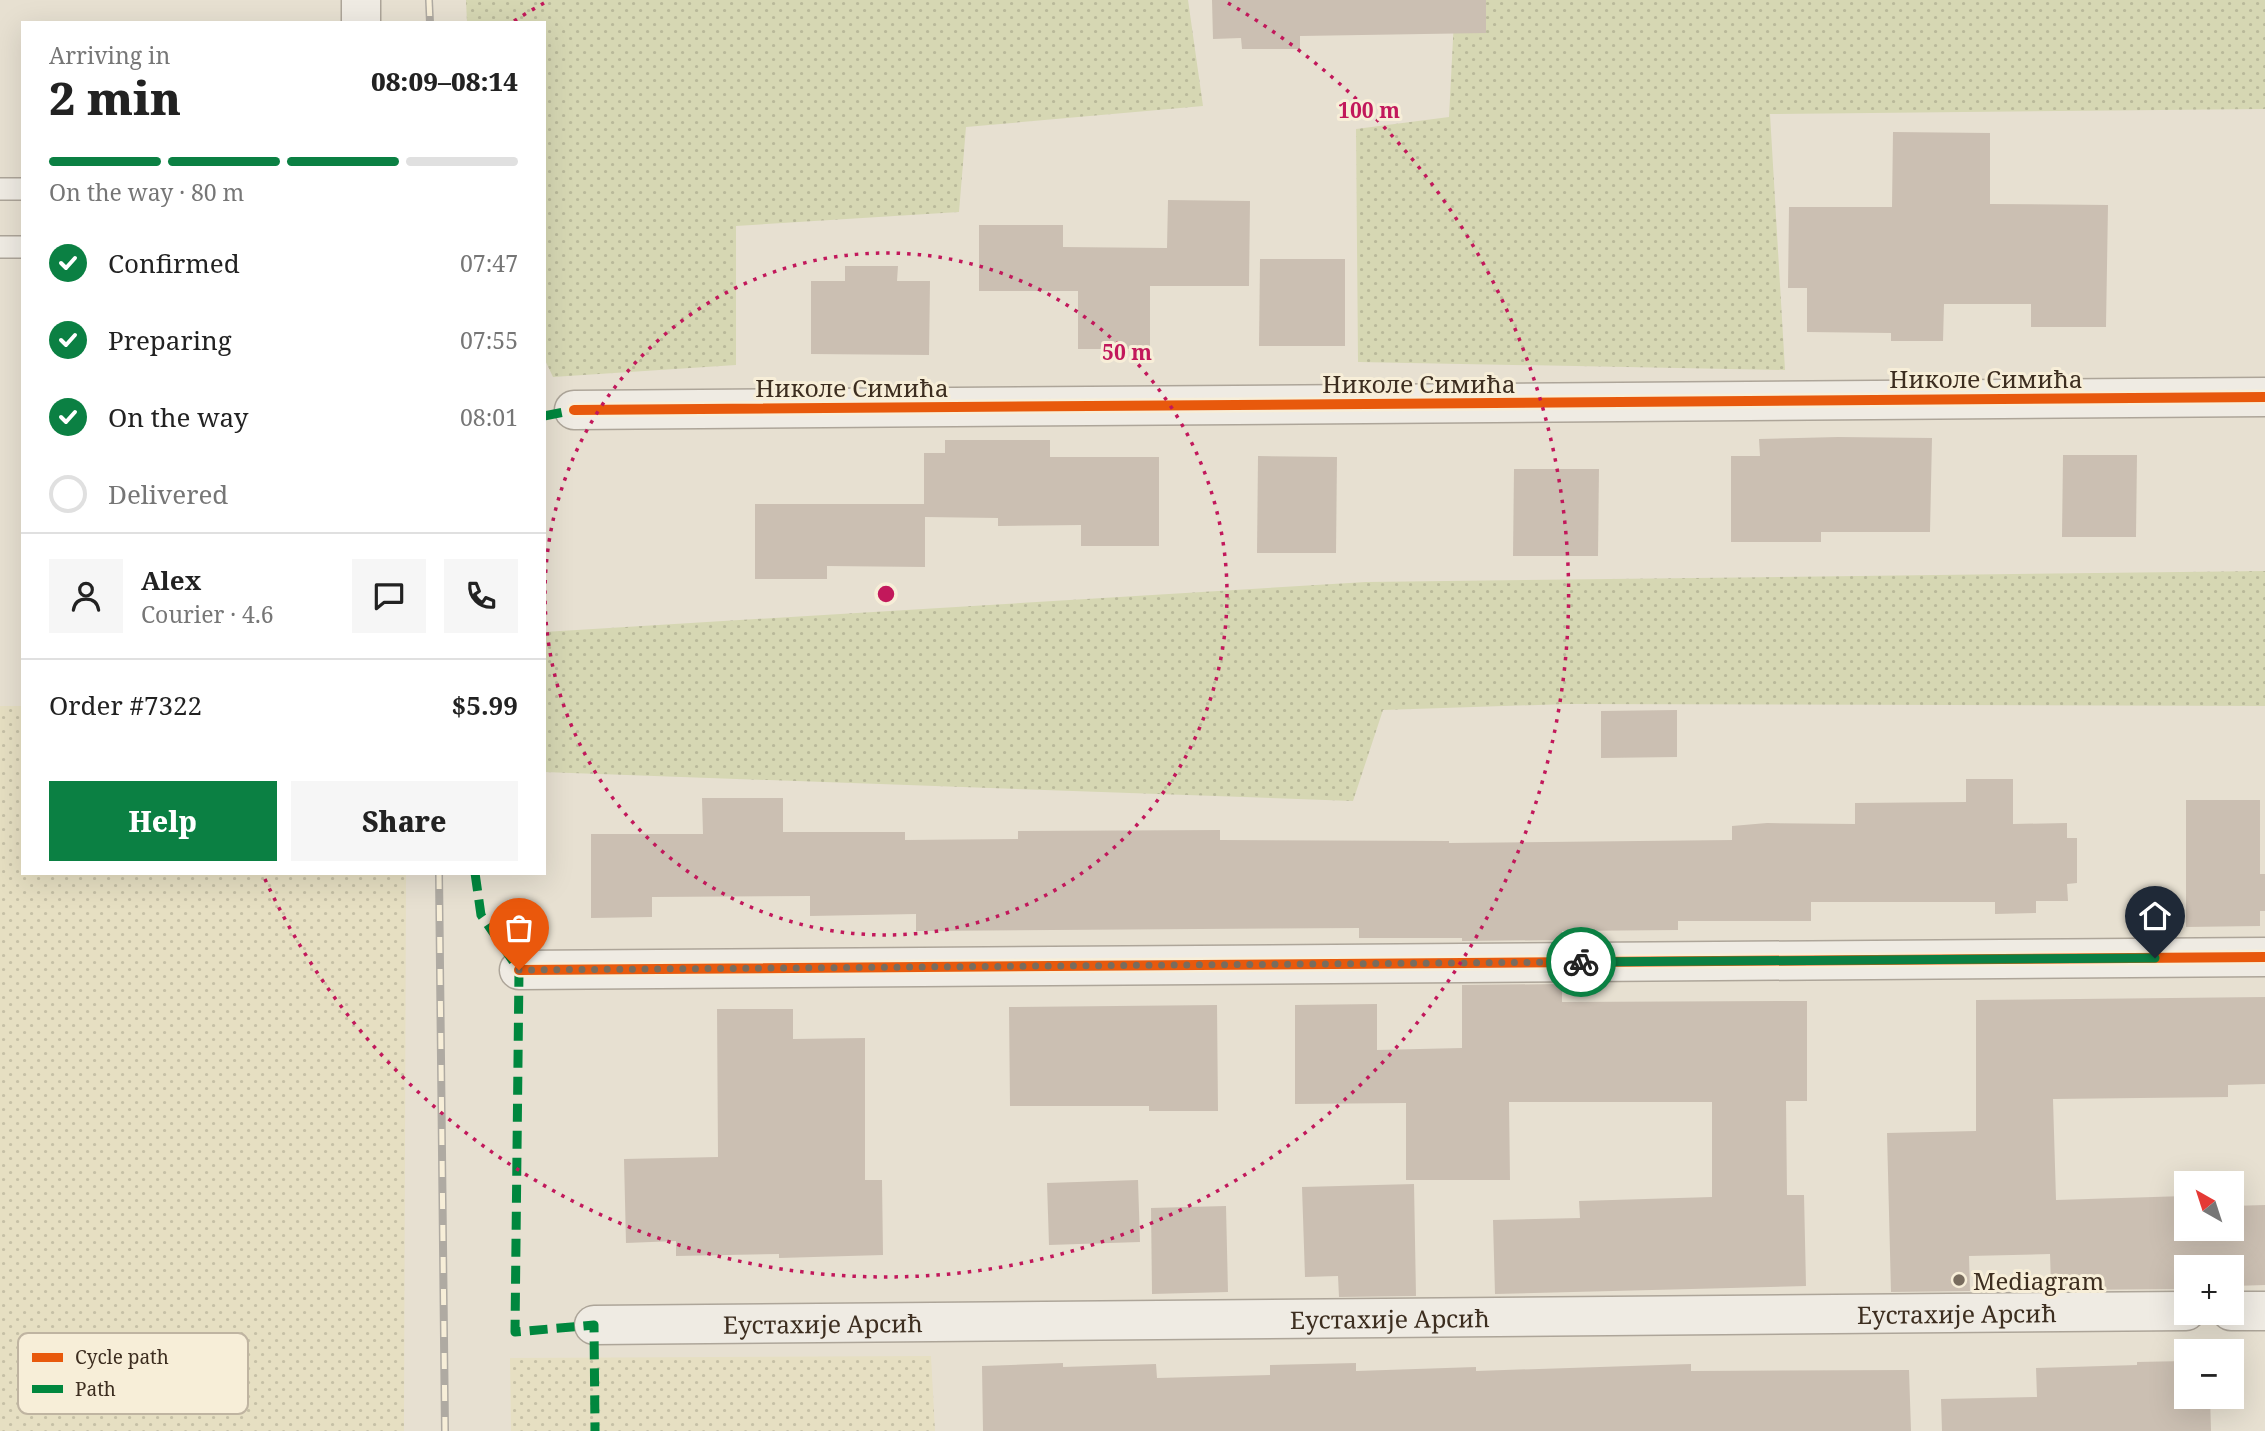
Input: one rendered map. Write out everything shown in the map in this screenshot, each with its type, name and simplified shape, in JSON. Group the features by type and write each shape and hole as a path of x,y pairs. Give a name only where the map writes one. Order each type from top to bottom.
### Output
{"street":[{"path":"361,0 361,21"},
{"name":"Николе Симића","path":"574,410 2265,397"},
{"path":"519,970 2265,957"},
{"name":"Еустахије Арсић","path":"594,1325 2174,1311"},
{"path":"2244,1311 2265,1311"}],"lane":[{"path":"0,189 21,189"},
{"path":"0,247 21,247"}],"shaded area":[{"path":"0,706 21,706 21,875 406,875 404,1431 0,1431"},
{"path":"931,1356 935,1431 511,1431 510,1358"}],"green space":[{"path":"466,0 1188,0 1203,106 966,127 959,212 736,226 736,365 553,377 546,362 546,21 467,21"},
{"path":"1455,0 2265,0 2265,109 1770,114 1785,370 1358,362 1356,129 1449,117"},
{"path":"2265,571 2265,706 1567,704 1383,710 1353,801 546,772 546,632 1366,582"}],"building":[{"path":"1212,0 1486,0 1486,33 1300,36 1300,49 1242,49 1241,38 1213,39"},
{"path":"1893,132 1990,133 1990,204 2108,205 2106,327 2031,327 2031,304 1944,304 1943,341 1891,341 1891,333 1807,332 1807,288 1788,288 1789,207 1892,207"},
{"path":"1168,200 1250,201 1249,286 1150,286 1150,349 1078,349 1078,291 979,291 979,225 1063,225 1063,247 1167,248"},
{"path":"1260,259 1345,259 1345,346 1259,346"},
{"path":"845,266 898,266 897,281 930,281 929,355 811,354 811,281 845,281"},
{"path":"1932,438 1930,532 1821,532 1821,542 1731,542 1731,456 1760,456 1759,439"},
{"path":"945,440 1050,440 1050,457 1159,457 1159,546 1081,546 1081,525 998,526 998,518 925,517 925,567 827,566 827,579 755,579 755,504 924,504 924,453 945,453"},
{"path":"2063,455 2137,455 2136,537 2062,537"},
{"path":"1258,456 1337,457 1336,553 1257,553"},
{"path":"1514,469 1599,469 1598,556 1513,556"},
{"path":"1677,710 1677,757 1601,758 1601,711"},
{"path":"1966,779 2013,779 2013,824 2067,823 2067,838 2077,838 2077,883 2067,884 2068,901 2036,901 2036,913 1995,914 1995,902 1811,902 1811,921 1678,921 1678,930 1562,931 1562,940 1359,938 1359,928 916,931 916,914 810,916 810,896 652,897 652,917 591,918 591,834 703,834 702,798 783,798 783,832 905,832 905,840 1018,839 1018,831 1220,830 1220,840 1449,843 1732,840 1732,826 1767,823 1855,824 1855,803 1966,802"},
{"path":"2186,800 2260,800 2260,874 2265,874 2265,911 2260,911 2260,926 2186,927"},
{"path":"1562,984 1562,1002 1807,1001 1807,1101 1786,1101 1787,1195 1804,1195 1806,1286 1495,1294 1493,1220 1580,1218 1579,1201 1712,1197 1712,1102 1509,1102 1510,1180 1406,1180 1406,1103 1295,1104 1295,1005 1377,1004 1377,1050 1462,1048 1462,985"},
{"path":"2265,997 2265,1084 2228,1085 2228,1097 2053,1099 2056,1200 2174,1196 2174,1241 2244,1241 2244,1206 2265,1205 2265,1285 2244,1286 2244,1255 2174,1255 2174,1289 2064,1290 2065,1284 2051,1284 2050,1254 1969,1256 1970,1291 1891,1292 1887,1133 1976,1131 1976,1000"},
{"path":"1217,1005 1218,1111 1149,1111 1149,1106 1010,1106 1009,1007"},
{"path":"717,1009 793,1009 793,1039 865,1038 865,1180 882,1180 883,1255 779,1258 779,1254 676,1256 676,1241 626,1243 624,1159 718,1157"},
{"path":"1138,1180 1140,1242 1049,1245 1047,1183"},
{"path":"1414,1184 1416,1296 1339,1297 1338,1276 1305,1277 1302,1187"},
{"path":"1226,1206 1228,1292 1152,1294 1151,1208"},
{"path":"2174,1361 2174,1409 2210,1409 2211,1431 1942,1431 1941,1399 2037,1397 2036,1368 2137,1365 2137,1362"},
{"path":"1063,1363 1063,1367 1156,1364 1157,1378 1270,1375 1270,1365 1356,1363 1356,1371 1476,1367 1476,1371 1691,1364 1691,1371 1909,1370 1911,1431 983,1431 982,1366"}],"railway":[{"path":"429,0 430,21"},
{"path":"439,875 445,1431"}],"marked path":[{"path":"546,416 574,410"},
{"path":"475,875 481,915 519,970 515,1332 594,1325 595,1431"}],"cycle path":[{"path":"574,410 2265,397"},
{"path":"519,970 2265,957"}],"way so far":[{"path":"519,970 1581,962"}],"place":[{"name":"Mediagram","path":"1959,1280"}],"route":[{"path":"1581,962 2155,958"}]}
